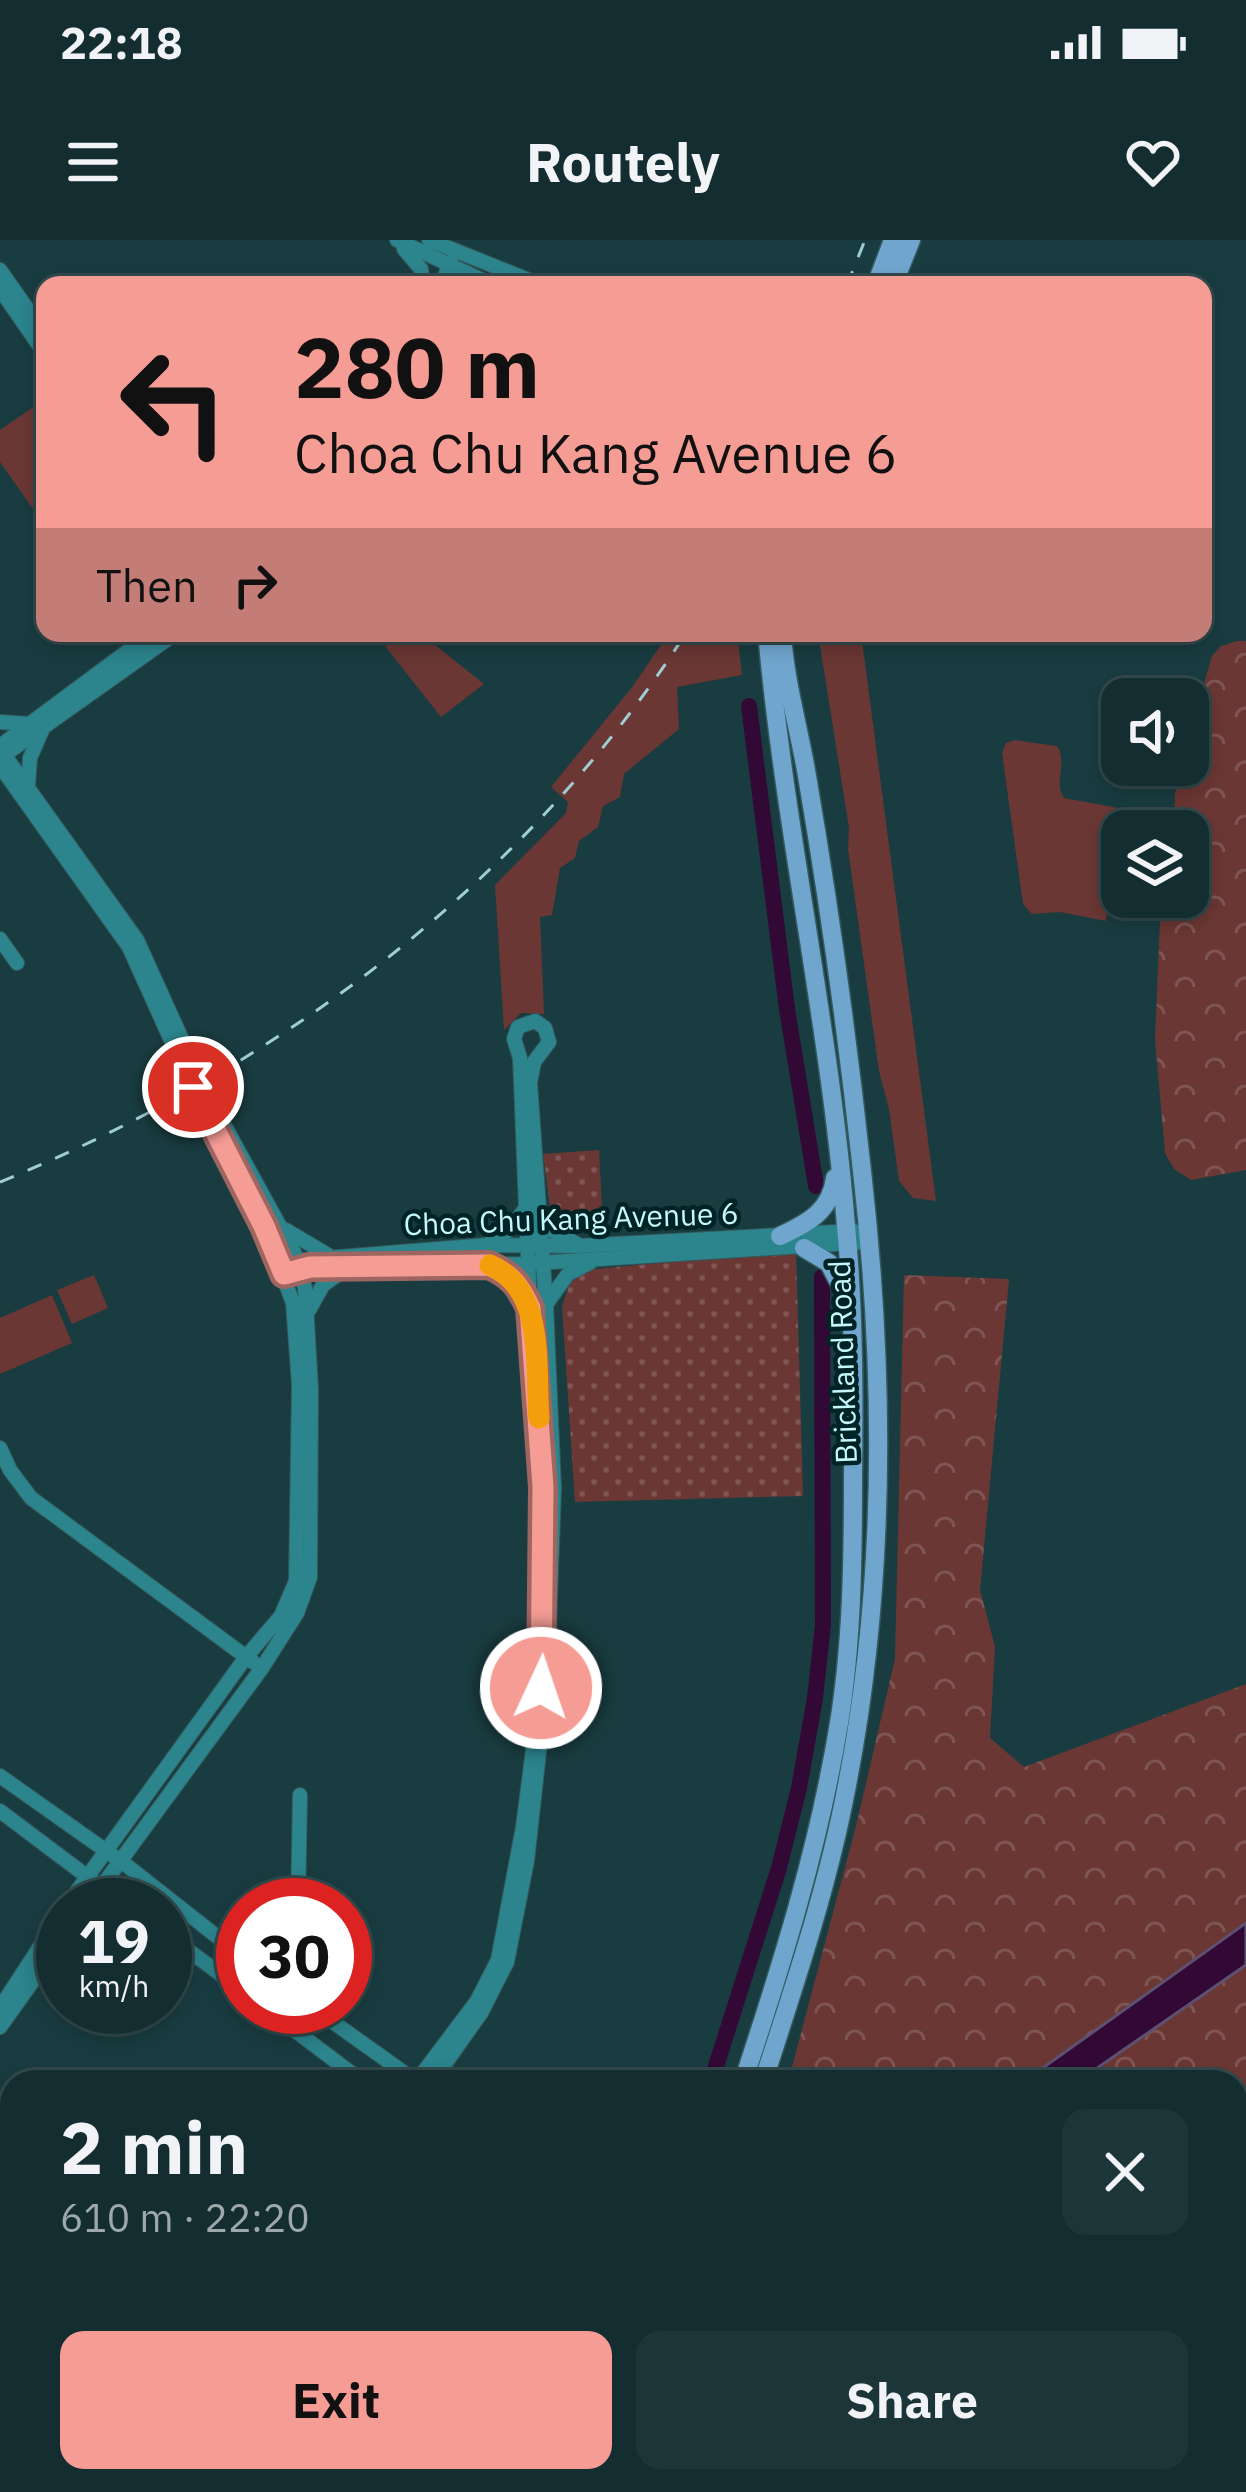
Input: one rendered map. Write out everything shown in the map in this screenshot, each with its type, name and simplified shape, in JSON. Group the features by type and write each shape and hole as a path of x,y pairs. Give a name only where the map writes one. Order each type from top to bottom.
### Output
{"main road":[{"path":"879,276 893,240"},
{"path":"897,276 911,240"},
{"name":"Brickland Road","path":"767,2070 809,1940 847,1786 866,1658 877,1474 857,1237 838,1144 768,642"},
{"name":"Brickland Road","path":"747,2070 793,1930 839,1721 853,1594 850,1307 862,1173 814,820 784,642"},
{"path":"781,1236 806,1224 828,1204 834,1191 838,1144"},
{"path":"804,1248 836,1272 850,1307"}],"street":[{"path":"395,240 513,276"},
{"path":"395,240 415,257 422,276"},
{"path":"443,253 477,276"},
{"path":"0,270 36,321"},
{"path":"0,290 36,341"},
{"path":"1,755 141,642"},
{"path":"0,722 36,726 162,642"},
{"path":"28,787 36,726"},
{"path":"1,755 137,940 185,1058"},
{"path":"1,755 129,947 258,1202 296,1322 296,1581 281,1616 85,1878"},
{"path":"0,939 17,962"},
{"path":"441,2070 498,1960 518,1860 541,1688 554,1489 546,1305 533,1244 533,1207 530,1082 531,1070 549,1036 540,1023 529,1021 518,1027 514,1039 520,1058 533,1207 546,1225 579,1246"},
{"path":"258,1202 305,1244 333,1257"},
{"path":"487,1245 533,1207"},
{"path":"107,1878 262,1668 297,1612 310,1576 308,1310 298,1263 277,1223"},
{"name":"Choa Chu Kang Avenue 6","path":"282,1270 333,1257 487,1245 857,1237"},
{"name":"Choa Chu Kang Avenue 6","path":"298,1263 348,1267 535,1263 804,1248 857,1237"},
{"path":"546,1305 568,1274 596,1260"},
{"path":"535,1263 530,1308 548,1594"},
{"path":"489,1265 515,1280 530,1308"},
{"path":"308,1310 321,1286 348,1267"},
{"path":"0,1448 31,1498 262,1668"},
{"path":"0,1776 216,1936"},
{"path":"298,1878 300,1795"},
{"path":"0,1811 91,1878"},
{"path":"0,2008 36,1953"},
{"path":"0,2027 36,1977"},
{"path":"426,2070 470,2021"},
{"path":"300,2034 347,2070"},
{"path":"351,2034 401,2070"},
{"path":"382,2056 400,2065 434,2060"},
{"path":"450,2070 451,2057"}],"green space":[{"path":"36,405 36,513 0,462 0,430"},
{"path":"1246,641 1246,1170 1191,1180 1174,1169 1165,1153 1155,1039 1160,918 1209,918 1209,810 1175,810 1175,794 1177,786 1209,786 1206,678 1212,656 1221,646"},
{"path":"431,642 484,684 441,717 385,646"},
{"path":"663,642 738,642 742,675 677,687 679,729 624,774 620,797 603,806 598,827 579,841 575,858 560,868 552,915 540,917 544,1014 521,1013 504,1030 495,885 566,813 568,802 551,787"},
{"path":"819,642 862,642 936,1201 913,1198 899,1181 879,1071 849,828"},
{"path":"1006,743 1057,746 1064,798 1118,808 1101,810 1101,918 1106,921 1060,912 1032,914 1023,904 1002,753"},
{"path":"599,1150 603,1230 563,1229 551,1214 543,1154"},
{"path":"796,1250 803,1496 575,1502 562,1307 569,1285 585,1270"},
{"path":"94,1275 108,1308 72,1324 57,1290"},
{"path":"904,1275 1009,1279 980,1590 995,1647 990,1738 1024,1767 1246,1684 1246,1923 1040,2070 791,2070 895,1659"},
{"path":"52,1295 72,1343 0,1374 0,1318"},
{"path":"1246,1965 1246,2070 1094,2070"}],"shaded area":[{"path":"1246,1923 1246,1965 1094,2070 1040,2070"}],"waterway":[{"path":"749,706 787,1009 816,1186"},
{"path":"715,2070 779,1868 815,1698 823,1625 822,1277"}],"railway":[{"path":"851,276 865,240"},
{"path":"0,1182 102,1137 200,1084 295,1025 385,960 470,887 549,809 622,724 680,642"}],"slow traffic":[{"path":"490,1265 515,1280 530,1308 539,1418"}],"route":[{"path":"193,1087 284,1274 310,1267 489,1265 509,1275 522,1291 530,1308 543,1487 541,1688"}]}
